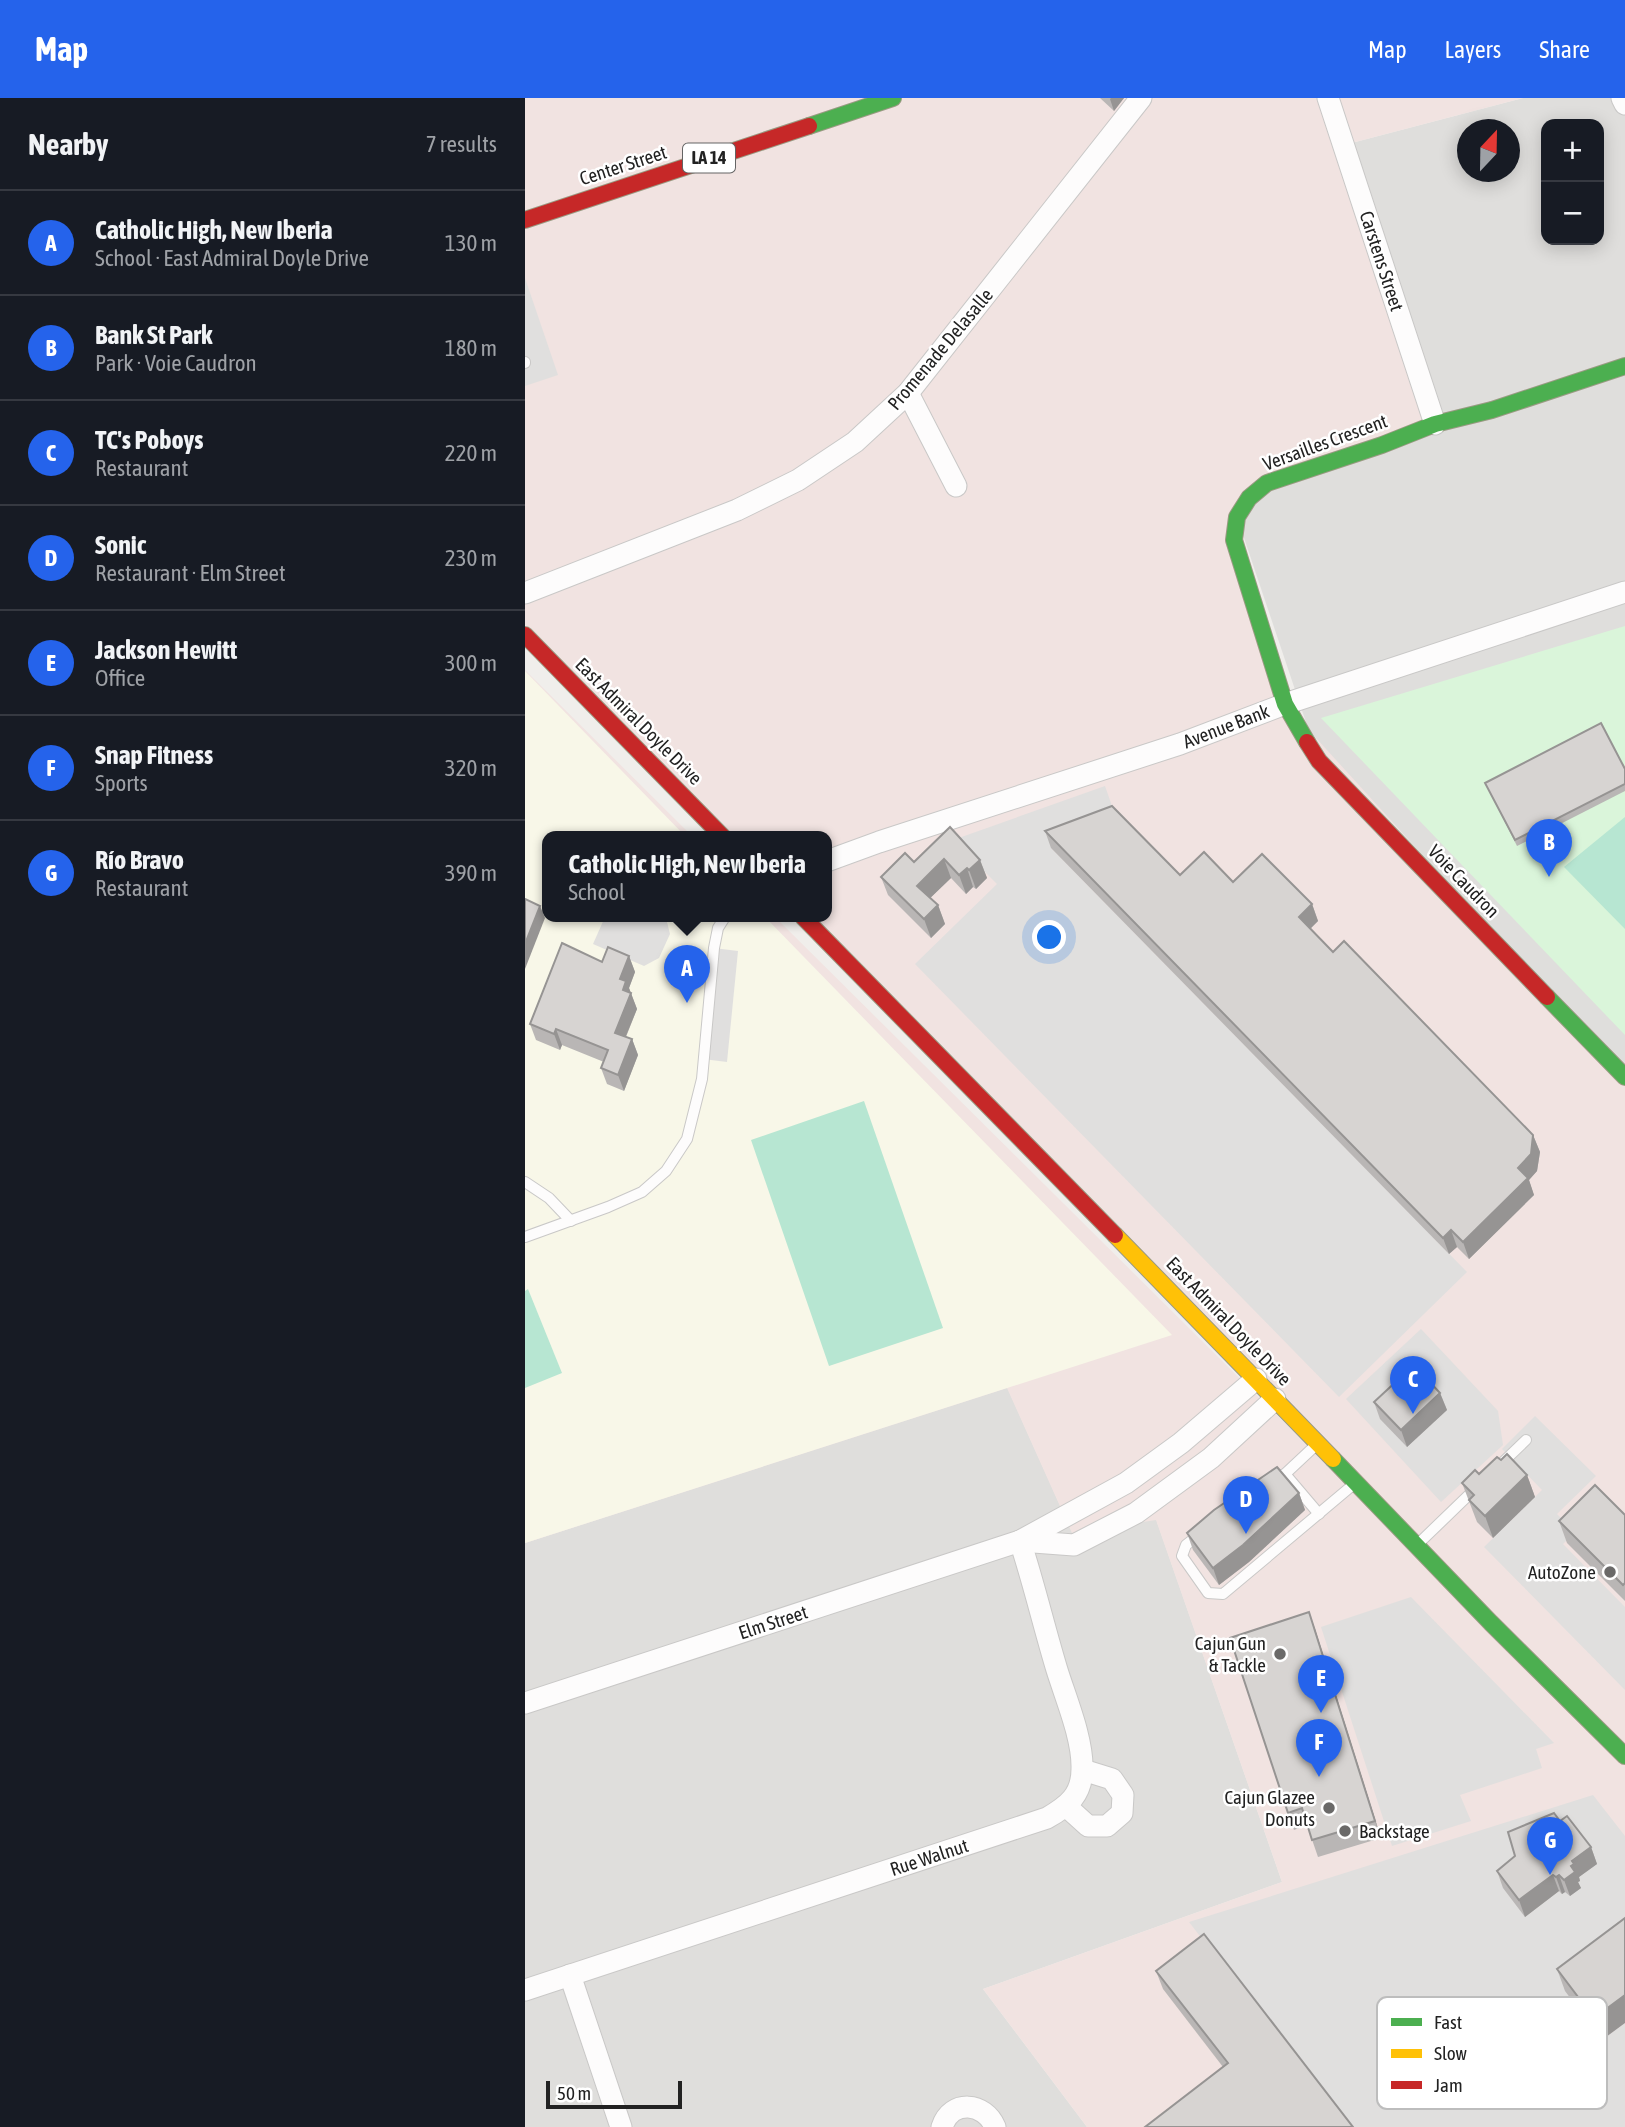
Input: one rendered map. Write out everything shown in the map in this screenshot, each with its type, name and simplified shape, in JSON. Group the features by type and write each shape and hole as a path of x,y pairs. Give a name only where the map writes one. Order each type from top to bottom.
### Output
{"main road":[{"name":"Center Street","path":"525,219 893,98"},
{"name":"Versailles Crescent","path":"1285,704 1234,540 1237,517 1249,498 1266,483 1382,445 1435,424 1492,410 1625,366"},
{"name":"East Admiral Doyle Drive","path":"525,635 717,831"},
{"name":"Voie Caudron","path":"1285,704 1319,761 1625,1077"},
{"name":"East Admiral Doyle Drive","path":"808,922 1625,1756"}],"street":[{"name":"Promenade Delasalle","path":"525,593 737,510 798,480 855,442 908,393 1141,98"},
{"name":"Carstens Street","path":"1328,98 1435,424"},
{"path":"1622,98 1625,104"},
{"path":"908,393 956,486"},
{"name":"Avenue Bank","path":"832,859 1167,748 1285,704 1625,592"},
{"name":"Elm Street","path":"525,1703 1020,1541 1126,1483 1181,1443 1256,1379"},
{"name":"Elm Street","path":"1020,1541 1075,1545 1136,1513 1211,1458 1275,1399"},
{"path":"1020,1541 1079,1743 1083,1770 1077,1793 1067,1807 1088,1826 1107,1826 1122,1814 1123,1795 1112,1779 1083,1770"},
{"name":"Rue Walnut","path":"525,1990 1047,1818 1067,1807"},
{"path":"570,1975 621,2127"},
{"path":"942,2127 948,2115 955,2109 970,2106 979,2108 990,2116 995,2127"}],"lane":[{"path":"525,1237 642,1192 666,1171 687,1139 702,1079 714,948 722,922"},
{"path":"525,1182 549,1198 571,1221"},
{"path":"1496,1469 1526,1440"},
{"path":"1259,1484 1285,1474 1318,1443"},
{"path":"1285,1474 1319,1514"},
{"path":"1417,1545 1486,1478"},
{"path":"1207,1528 1186,1545 1182,1556 1208,1593 1223,1594 1356,1482"}],"shaded area":[{"path":"525,98 883,98 525,212"},
{"path":"892,98 1523,98 1344,145 1435,424 1267,483 1234,540 1285,704 1625,1077 1625,2127 1087,2127 983,1989 1282,1882 1156,1520 1072,1533 1007,1388 525,1543 525,670 687,831 542,831 542,922 780,922 1623,1759 813,922 832,922 832,831 724,831 525,625 525,218"},
{"path":"1523,98 1625,98 1625,1076 1319,761 1237,517 1344,145"},
{"path":"525,278 558,375 525,386"},
{"path":"525,671 680,831 542,831 542,922 770,922 1172,1335 525,1543"},
{"path":"1105,786 1118,823 1051,848 1467,1272 1339,1397 915,964 997,884 953,840"},
{"path":"603,922 667,922 670,934 659,958 644,966 593,944"},
{"path":"714,948 738,951 727,1062 703,1059"},
{"path":"1421,1329 1498,1411 1503,1445 1441,1502 1346,1399"},
{"path":"1007,1387 1072,1532 1156,1519 1282,1882 983,1989 1087,2127 525,2127 525,1543"},
{"path":"1535,1416 1596,1476 1557,1514 1575,1532 1563,1544 1625,1607 1625,1690 1484,1547 1542,1490 1502,1449"},
{"path":"1411,1597 1554,1743 1536,1749 1542,1768 1460,1795 1471,1821 1392,1846 1321,1627"},
{"path":"1593,1795 1625,1836 1625,1946 1607,2020 1607,1997 1377,1997 1377,2109 1607,2109 1607,2036 1625,2023 1625,2127 1348,2127 1189,1922"}],"green space":[{"path":"1625,626 1625,1035 1321,718"},
{"path":"1625,817 1625,929 1564,867"},
{"path":"864,1101 943,1328 829,1366 751,1140"},
{"path":"528,1289 562,1373 525,1388 525,1291"}],"building":[{"path":"1601,723 1625,769 1625,784 1515,840 1485,783"},
{"path":"1112,806 1180,875 1204,852 1233,882 1262,854 1312,904 1299,917 1333,952 1344,941 1533,1135 1531,1154 1518,1168 1528,1178 1463,1242 1451,1230 1443,1238 1045,831"},
{"path":"950,827 980,860 959,875 944,859 917,886 938,905 924,919 881,877 905,853 914,862"},
{"path":"525,899 540,906 525,944"},
{"path":"562,943 602,962 608,947 629,956 620,979 626,981 623,990 631,993 615,1033 632,1039 618,1075 601,1068 608,1050 556,1029 554,1034 530,1024"},
{"path":"1414,1365 1440,1393 1401,1430 1374,1402"},
{"path":"1507,1454 1527,1475 1485,1516 1469,1500 1474,1495 1462,1483 1475,1470 1479,1474 1497,1457 1501,1460"},
{"path":"1277,1467 1299,1493 1243,1545 1213,1568 1187,1533 1214,1510"},
{"name":"AutoZone","path":"1595,1485 1625,1515 1623,1585 1559,1521"},
{"path":"1309,1612 1375,1821 1312,1840 1302,1808 1288,1813 1230,1638"},
{"path":"1554,1813 1560,1821 1567,1816 1591,1847 1572,1861 1574,1864 1571,1866 1575,1872 1564,1880 1559,1875 1553,1875 1519,1900 1497,1871 1515,1856 1508,1832"},
{"path":"1625,1918 1625,1995 1607,2008 1607,1997 1578,1997 1557,1969"},
{"path":"1204,1934 1353,2127 1145,2127 1228,2063 1156,1971"}],"traffic: fast":[{"path":"809,126 893,98"},
{"path":"1307,742 1285,704 1234,540 1237,517 1249,498 1267,483 1382,445 1435,424 1492,410 1625,366"},
{"path":"1547,997 1625,1077"},
{"path":"1333,1459 1491,1623 1625,1756"}],"traffic: slow":[{"path":"1115,1235 1333,1459"}],"traffic: jam":[{"path":"525,220 809,126"},
{"path":"525,635 717,831"},
{"path":"1307,742 1319,761 1547,997"},
{"path":"808,922 1115,1235"}],"place":[{"name":"Bank St Park","path":"1549,877"},
{"name":"Catholic High, New Iberia","path":"687,1003"},
{"name":"TC's Poboys","path":"1413,1414"},
{"name":"Sonic","path":"1246,1534"},
{"name":"AutoZone","path":"1610,1572"},
{"name":"Cajun Gun & Tackle","path":"1280,1654"},
{"name":"Jackson Hewitt","path":"1321,1713"},
{"name":"Snap Fitness","path":"1319,1777"},
{"name":"Cajun Glazee Donuts","path":"1329,1808"},
{"name":"Backstage","path":"1345,1831"},
{"name":"Río Bravo","path":"1550,1875"}]}
